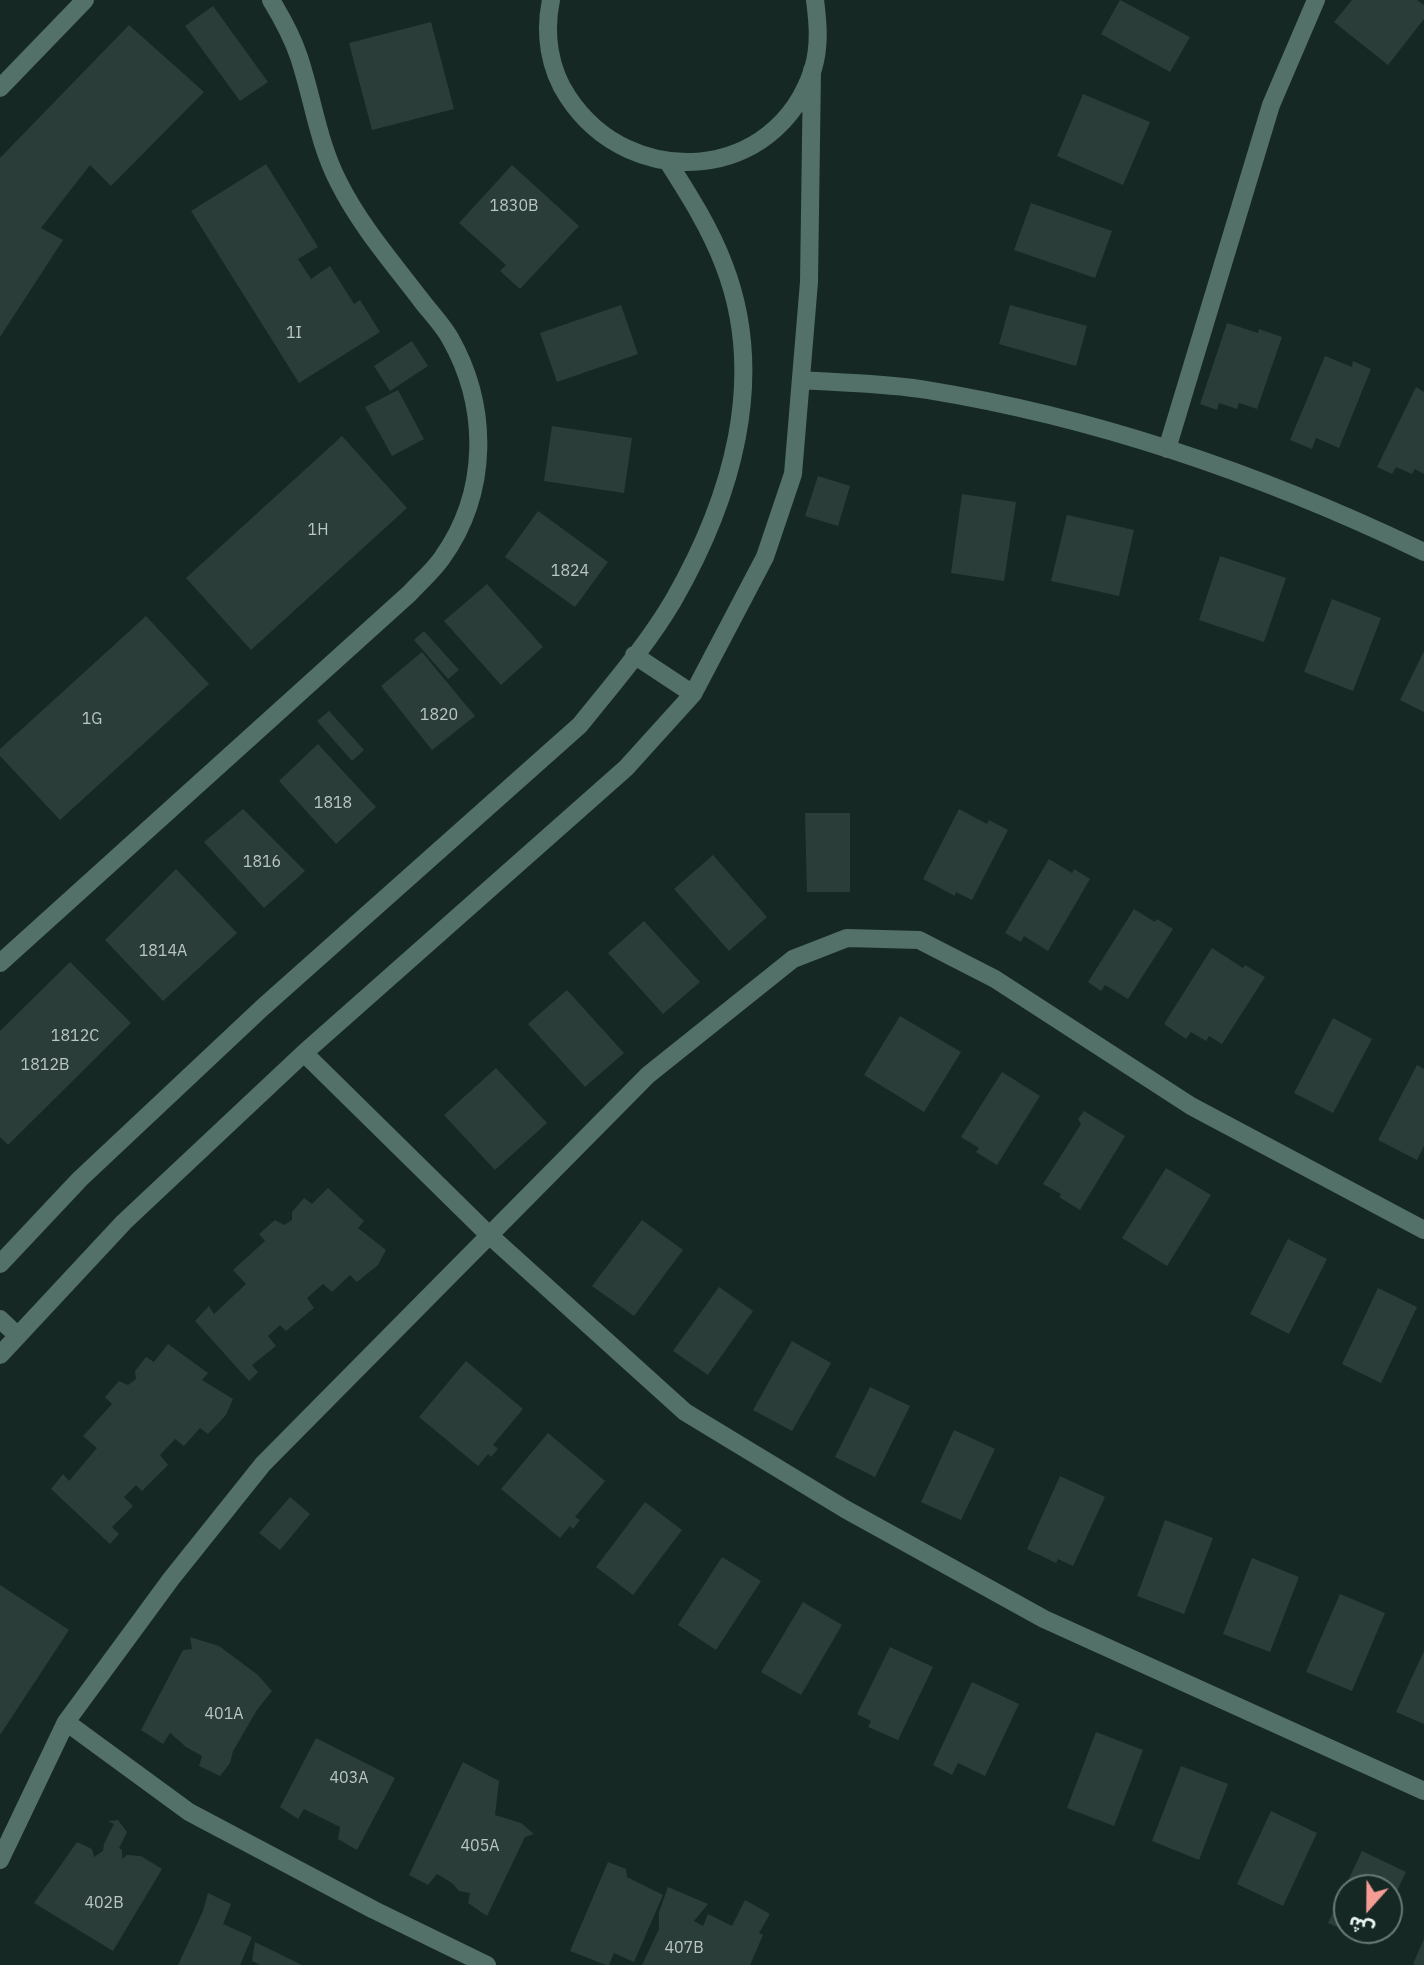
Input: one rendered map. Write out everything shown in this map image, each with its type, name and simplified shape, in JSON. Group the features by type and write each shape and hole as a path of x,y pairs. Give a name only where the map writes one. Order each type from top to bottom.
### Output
{"street":[{"path":"0,88 85,0"},
{"path":"0,963 410,593 442,559 465,517 478,472 479,425 469,379 449,336 374,239 338,182 314,119 299,55 271,0"},
{"path":"551,0 548,39 553,65 563,89 577,111 595,131 617,146 668,162 707,160 745,148 767,134 787,116 802,94 812,69 817,47 815,0"},
{"path":"818,24 831,0"},
{"path":"1167,449 1271,106 1316,0"},
{"path":"0,1355 124,1222 304,1053 626,768 692,694 769,545 793,474 809,282 812,69"},
{"path":"0,1264 80,1179 262,1008 580,725 672,603 708,533 733,459 745,382 740,323 725,266 700,212 668,162"},
{"path":"801,380 926,389 1047,415 1167,449 1344,514 1424,552"},
{"path":"634,655 692,694"},
{"path":"0,1860 66,1722 171,1579 263,1464 648,1075 793,958 847,938 919,940 995,979 1191,1106 1424,1230"},
{"path":"304,1053 488,1234 685,1412 845,1509 1044,1619 1424,1791"},
{"path":"0,1319 18,1336"},
{"path":"66,1722 189,1812 486,1965"}],"building":[{"path":"1120,0 1190,37 1170,72 1101,34"},
{"path":"1352,0 1417,0 1424,5 1424,19 1388,65 1334,22"},
{"path":"213,6 268,82 240,101 185,26"},
{"path":"431,22 454,109 372,130 349,43"},
{"path":"129,25 204,92 111,186 90,165 41,228 63,240 0,337 0,158"},
{"path":"1083,94 1150,122 1123,185 1057,156"},
{"path":"266,164 318,247 298,259 311,279 330,266 354,304 360,300 380,332 299,383 191,211"},
{"path":"512,165 579,226 520,289 500,271 506,265 459,223"},
{"path":"1031,203 1112,231 1095,278 1014,250"},
{"path":"621,305 638,354 557,382 540,333"},
{"path":"1010,305 1087,326 1076,366 999,344"},
{"path":"1227,323 1282,337 1257,409 1239,403 1237,409 1219,403 1217,410 1200,404"},
{"path":"412,341 428,366 390,391 374,366"},
{"path":"1325,356 1352,367 1353,361 1371,369 1339,448 1316,438 1312,449 1290,440"},
{"path":"1416,387 1424,392 1424,474 1415,469 1412,474 1396,467 1392,474 1377,467"},
{"path":"398,390 424,439 392,456 365,407"},
{"path":"552,426 632,438 624,493 544,481"},
{"path":"342,436 407,508 251,650 186,578"},
{"path":"818,476 850,486 838,526 805,516"},
{"path":"962,494 1016,502 1004,581 951,573"},
{"path":"538,511 608,562 575,607 505,557"},
{"path":"1067,515 1134,530 1119,596 1051,581"},
{"path":"1220,556 1286,578 1264,642 1199,620"},
{"path":"487,584 543,647 501,685 444,621"},
{"path":"1332,599 1381,618 1353,691 1304,672"},
{"path":"146,616 209,684 60,820 0,756 0,749"},
{"path":"424,631 459,670 448,679 414,640"},
{"path":"1424,651 1424,712 1400,700"},
{"path":"422,652 475,716 432,750 381,686"},
{"path":"329,711 364,750 352,761 317,721"},
{"path":"318,744 376,807 336,844 279,781"},
{"path":"243,809 305,871 264,908 204,842"},
{"path":"959,809 987,824 989,820 1008,830 972,900 956,892 955,896 923,879"},
{"path":"805,813 850,813 850,892 807,892"},
{"path":"713,855 767,917 729,951 674,889"},
{"path":"1049,859 1072,873 1074,869 1090,879 1048,951 1024,936 1021,942 1005,933"},
{"path":"176,869 237,933 163,1001 105,940"},
{"path":"1134,909 1173,929 1128,999 1105,985 1101,991 1088,982"},
{"path":"644,921 700,982 663,1014 608,953"},
{"path":"1212,948 1243,968 1245,965 1265,977 1222,1044 1209,1036 1206,1041 1191,1032 1186,1039 1164,1024"},
{"path":"70,962 131,1023 8,1145 0,1137 0,1031"},
{"path":"567,990 624,1053 585,1087 528,1024"},
{"path":"900,1016 961,1052 924,1112 864,1075"},
{"path":"1333,1018 1372,1039 1333,1113 1294,1093"},
{"path":"1417,1065 1424,1069 1424,1146 1417,1160 1378,1140"},
{"path":"496,1068 547,1123 495,1170 444,1115"},
{"path":"1002,1072 1040,1096 997,1165 976,1152 979,1148 961,1137"},
{"path":"1084,1111 1125,1136 1080,1210 1059,1197 1061,1194 1043,1184 1081,1124 1078,1119"},
{"path":"1166,1168 1211,1195 1167,1266 1122,1238"},
{"path":"328,1188 364,1221 358,1228 386,1250 378,1265 357,1282 350,1275 332,1292 323,1284 307,1298 314,1308 286,1331 280,1325 268,1336 276,1346 252,1365 258,1372 249,1381 195,1321 209,1306 214,1314 246,1284 233,1270 265,1241 259,1234 275,1220 284,1225 292,1220 292,1212 304,1198 312,1204"},
{"path":"642,1220 683,1250 634,1316 592,1286"},
{"path":"1288,1239 1327,1259 1289,1334 1250,1314"},
{"path":"719,1287 753,1311 708,1375 673,1351"},
{"path":"1378,1288 1417,1307 1381,1383 1342,1364"},
{"path":"792,1341 831,1363 792,1431 753,1410"},
{"path":"168,1344 208,1373 202,1380 233,1399 226,1415 208,1434 200,1428 184,1446 175,1439 160,1455 168,1465 142,1491 136,1485 124,1497 133,1506 112,1527 119,1534 110,1544 51,1489 63,1474 69,1481 97,1448 83,1436 112,1404 105,1397 119,1381 128,1385 136,1379 135,1371 146,1357 154,1362"},
{"path":"466,1361 523,1409 493,1445 498,1449 491,1457 488,1454 478,1466 419,1417"},
{"path":"870,1387 910,1406 875,1477 835,1457"},
{"path":"954,1430 995,1449 961,1520 921,1502"},
{"path":"548,1433 605,1481 575,1517 580,1520 573,1529 570,1526 560,1538 501,1489"},
{"path":"1060,1476 1105,1497 1073,1566 1058,1559 1056,1563 1027,1549"},
{"path":"290,1497 310,1514 280,1550 259,1533"},
{"path":"645,1502 682,1530 633,1595 596,1567"},
{"path":"1165,1520 1213,1538 1184,1614 1137,1596"},
{"path":"722,1557 761,1581 716,1650 678,1625"},
{"path":"1252,1558 1299,1577 1270,1652 1223,1634"},
{"path":"0,1585 69,1630 0,1735"},
{"path":"1340,1594 1385,1613 1352,1691 1306,1672"},
{"path":"803,1602 842,1625 801,1695 761,1672"},
{"path":"190,1637 219,1646 258,1675 272,1691 257,1710 233,1751 230,1763 220,1776 199,1766 202,1756 170,1733 163,1744 141,1730 183,1650 192,1649"},
{"path":"890,1647 933,1667 898,1740 868,1727 871,1721 857,1714"},
{"path":"1424,1651 1424,1724 1396,1712"},
{"path":"972,1682 1019,1704 985,1776 958,1763 952,1775 933,1765"},
{"path":"1096,1732 1143,1750 1114,1826 1067,1808"},
{"path":"316,1738 395,1778 357,1850 338,1839 340,1827 304,1809 298,1819 280,1807"},
{"path":"463,1762 499,1781 495,1815 521,1823 534,1834 525,1837 487,1916 468,1903 470,1893 459,1891 437,1874 428,1885 409,1875"},
{"path":"1181,1766 1228,1784 1199,1860 1152,1841"},
{"path":"1271,1811 1317,1833 1283,1906 1237,1884"},
{"path":"118,1820 127,1832 119,1848 122,1850 122,1859 127,1855 141,1856 162,1869 113,1951 34,1903 77,1842 92,1849 94,1857 103,1851 114,1824 108,1821"},
{"path":"1362,1851 1406,1872 1403,1878 1403,1874 1351,1874"},
{"path":"608,1862 626,1869 627,1877 663,1895 634,1962 614,1953 609,1965 606,1965 570,1951"},
{"path":"668,1887 708,1904 694,1921 703,1926 708,1914 732,1926 745,1900 770,1914 759,1933 763,1935 750,1965 642,1965 659,1929 659,1912"},
{"path":"208,1893 231,1904 223,1924 252,1937 240,1965 178,1965 203,1911"},
{"path":"1333,1912 1333,1925 1328,1923"},
{"path":"1424,1939 1424,1965 1413,1964"},
{"path":"255,1942 302,1965 260,1965 252,1961"}]}
